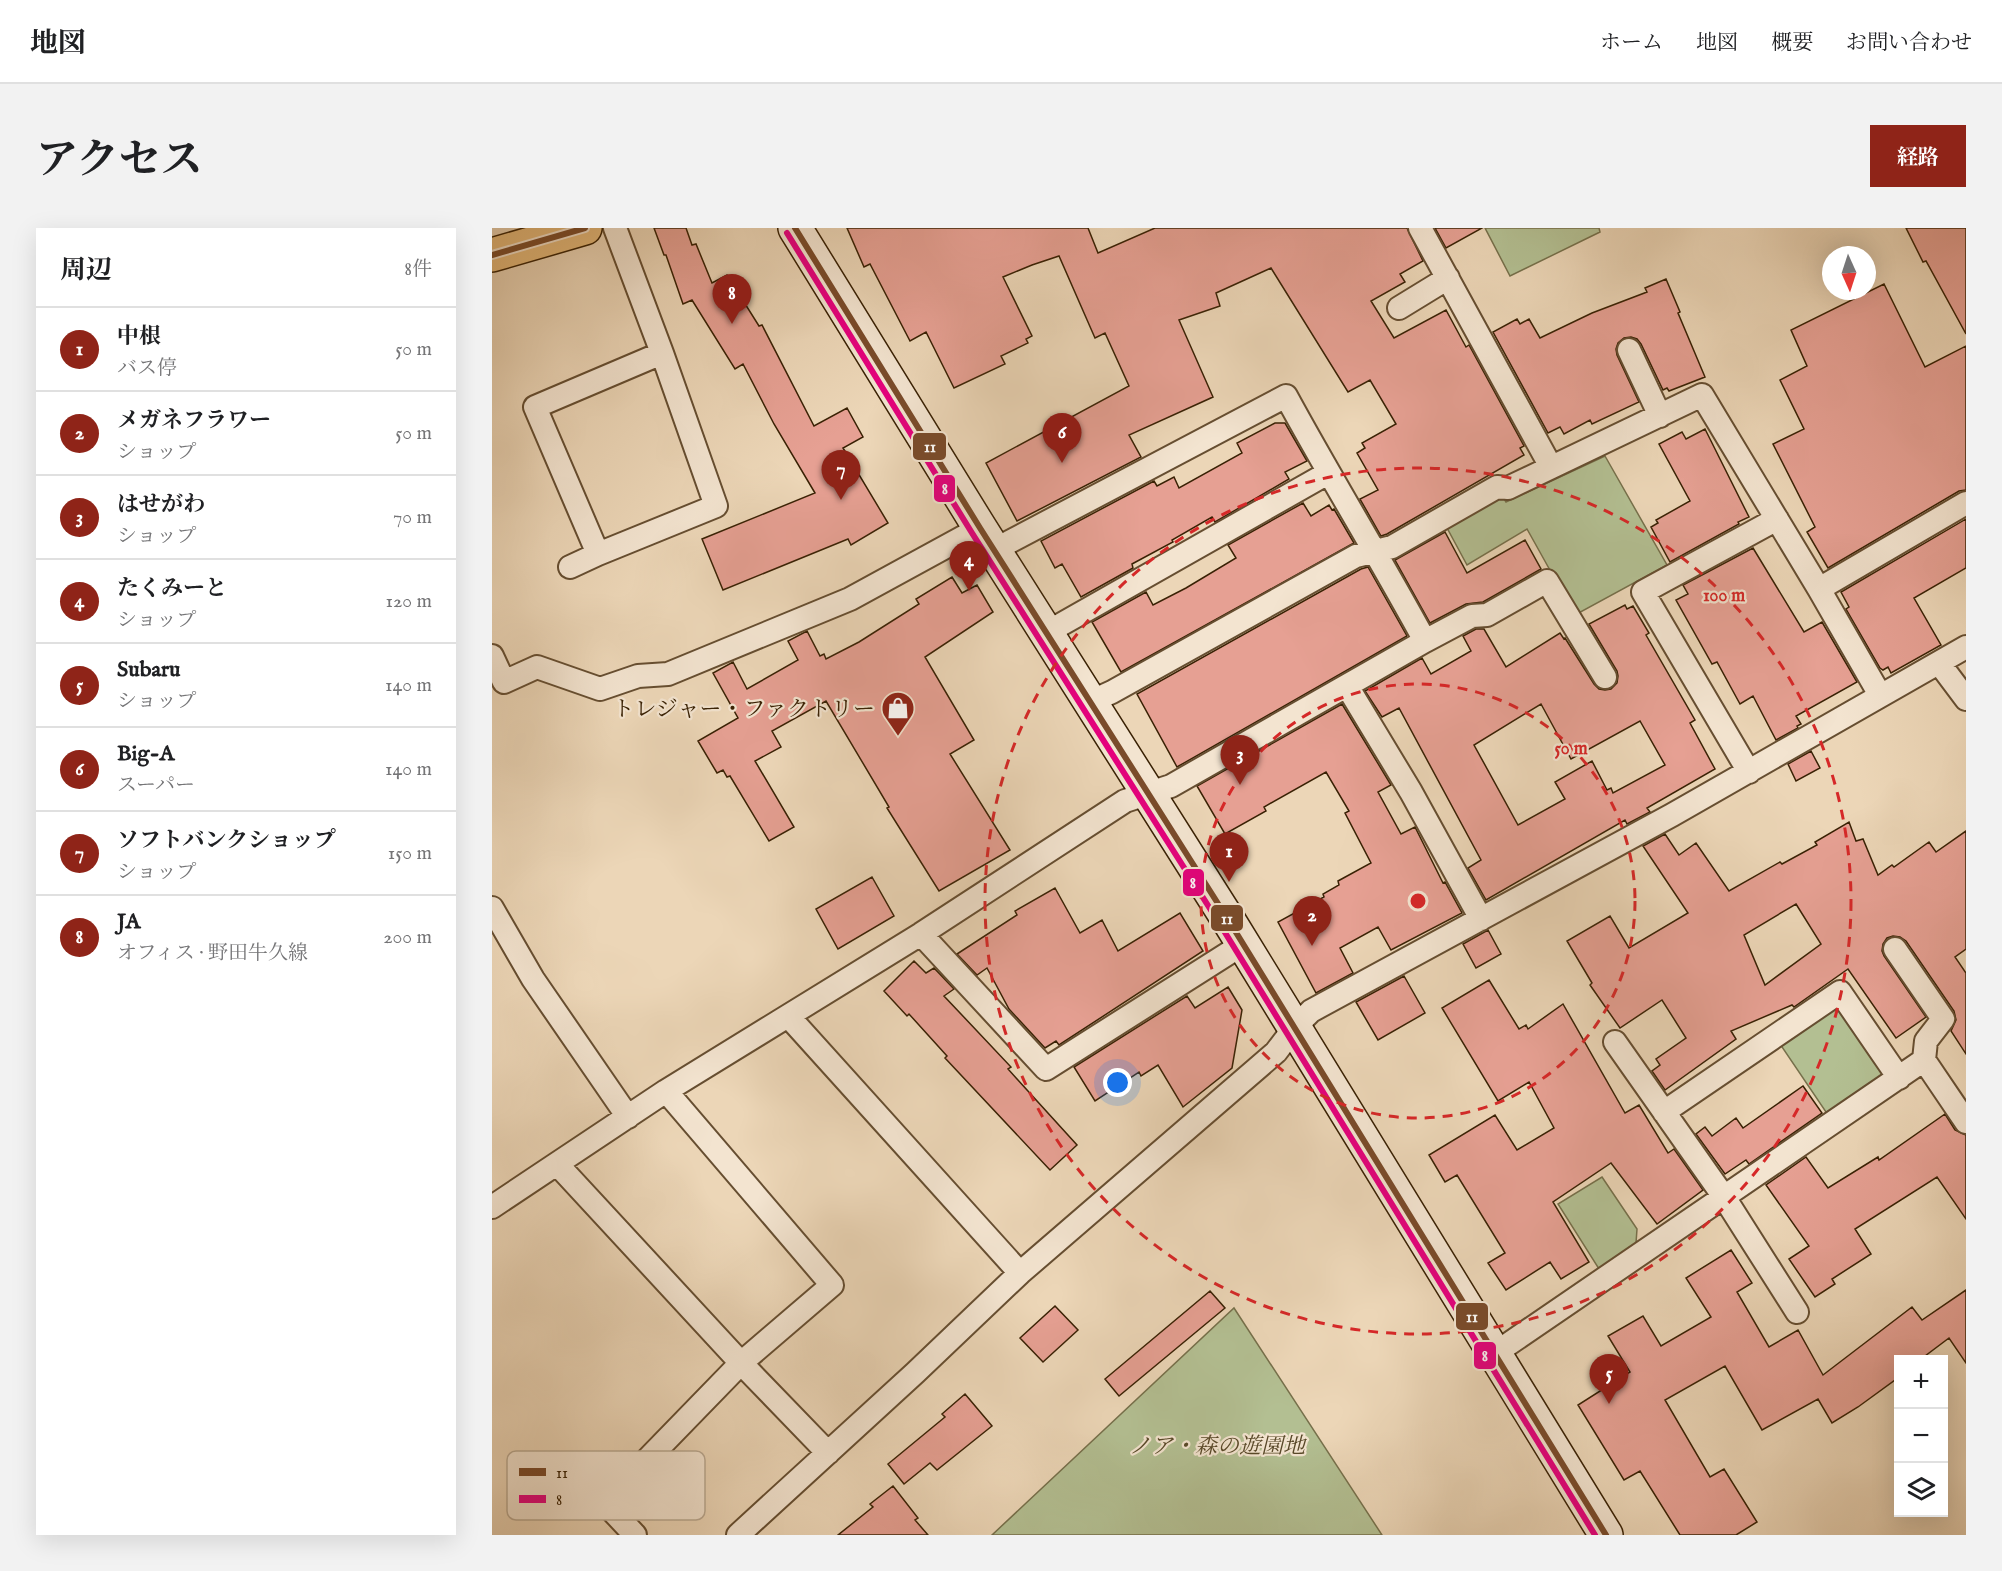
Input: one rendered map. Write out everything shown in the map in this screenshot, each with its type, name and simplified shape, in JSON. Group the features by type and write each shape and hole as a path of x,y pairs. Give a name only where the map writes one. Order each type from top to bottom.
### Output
{"main road":[{"path":"492,255 585,228"}],"street":[{"path":"570,567 716,506 615,228"},
{"path":"795,228 987,539 1295,1027 1606,1535"},
{"path":"1420,228 1551,467"},
{"path":"1399,308 1448,278"},
{"path":"1629,350 1660,416"},
{"path":"597,554 535,407 662,353"},
{"path":"1090,702 1112,692 1356,556 1392,547 1497,487 1508,488 1702,395 1880,695"},
{"path":"492,656 504,682 537,667 600,689 638,676 668,674 850,600 987,539 1286,396 1425,641"},
{"path":"1046,633 1328,473"},
{"path":"1819,589 1966,503"},
{"path":"1749,772 1643,592 1776,519"},
{"path":"492,1207 666,1091 921,934 1125,801 1170,786 1472,615 1487,615 1547,581 1605,677"},
{"path":"738,1535 1020,1273 1276,1052 1311,1011 1749,772 1880,695 1966,648"},
{"path":"1940,663 1966,699"},
{"path":"1347,686 1411,792 1481,919"},
{"path":"492,908 533,979 628,1118"},
{"path":"921,934 1046,1069 1243,944"},
{"path":"1895,948 1943,1019 1926,1041 1924,1060 1966,1122"},
{"path":"1664,1112 1840,992 1899,1078"},
{"path":"789,1017 1020,1273"},
{"path":"1615,1042 1724,1197 1797,1312"},
{"path":"1494,1354 1924,1060"},
{"path":"656,1451 741,1363 832,1285 666,1091"},
{"path":"557,1164 741,1363 828,1453"},
{"path":"621,1520 635,1535"}],"green space":[{"path":"1485,228 1599,228 1600,232 1510,276"},
{"path":"1605,456 1667,565 1575,615 1527,529 1467,565 1446,526 1501,494 1506,502"},
{"path":"1832,1007 1843,1008 1887,1076 1828,1115 1780,1044"},
{"path":"1602,1177 1637,1229 1636,1243 1599,1269 1558,1204"},
{"name":"ノア・森の遊園地","path":"1234,1308 1382,1535 992,1535"}],"building":[{"path":"654,228 686,228 692,245 696,244 712,283 727,275 759,326 762,325 814,426 847,408 863,437 843,448 888,523 851,545 848,539 723,590 702,539 815,493 774,424 743,364 735,369 692,300 683,304"},
{"path":"847,228 1088,228 1098,253 1155,228 1407,228 1423,261 1400,274 1405,282 1371,301 1394,338 1446,310 1466,347 1469,345 1524,446 1520,448 1524,455 1381,536 1360,499 1378,490 1357,453 1365,448 1362,443 1396,424 1370,380 1348,392 1271,268 1216,293 1220,306 1179,320 1213,397 1129,435 1141,457 1017,521 986,463 1129,386 1105,333 1095,338 1059,256 1032,265 1003,277 1032,336 1026,339 1028,343 1001,356 1005,364 954,388 926,332 910,341 870,264 864,267"},
{"path":"1435,228 1482,228 1446,248"},
{"path":"1906,228 1966,228 1966,334 1926,261 1923,262"},
{"path":"1666,279 1705,377 1669,391 1667,388 1663,390 1641,344 1637,339 1624,338 1618,343 1617,355 1639,402 1592,424 1590,420 1564,434 1560,427 1548,433 1493,332 1517,319 1520,324 1529,319 1540,338 1592,313 1647,292 1645,288"},
{"path":"1884,284 1925,367 1966,346 1966,490 1959,491 1828,568 1807,532 1815,527 1773,444 1804,429 1780,380 1807,366 1791,330 1852,300 1876,300 1876,288"},
{"path":"1275,423 1285,423 1307,461 1285,472 1289,479 1215,522 1212,517 1132,564 1133,568 1081,597 1062,564 1055,568 1041,541 1154,481 1157,486 1174,477 1179,488 1242,453 1237,443"},
{"path":"1705,429 1749,517 1670,562 1651,527 1658,523 1656,520 1690,501 1659,444 1682,432 1686,439"},
{"path":"1303,503 1311,516 1329,505 1332,510 1334,509 1354,543 1121,672 1092,622 1146,592 1153,605 1186,588 1236,558 1228,545"},
{"path":"1966,519 1966,568 1914,598 1941,645 1891,673 1888,667 1883,670 1846,609 1849,607 1841,592"},
{"path":"1445,532 1467,573 1525,540 1541,569 1483,602 1466,604 1430,623 1395,560"},
{"path":"1753,548 1804,632 1822,622 1857,682 1796,716 1801,724 1797,726 1798,728 1776,740 1753,696 1740,704 1717,662 1712,664 1676,600 1688,594 1683,585"},
{"path":"1368,567 1407,636 1177,767 1137,694"},
{"path":"952,577 962,593 977,585 993,612 925,657 974,740 950,754 1010,850 939,891 887,808 889,807 826,701 772,731 781,747 755,761 794,827 769,841 730,776 727,777 723,770 717,773 698,741 738,718 713,673 733,662 747,689 798,660 788,641 807,631 820,656 824,654 826,659 859,642 919,604 916,599"},
{"path":"1625,605 1627,609 1633,606 1649,633 1646,635 1695,720 1690,723 1715,769 1647,808 1650,812 1627,824 1625,820 1486,900 1468,868 1481,860 1399,708 1382,717 1365,691 1422,658 1431,674 1471,651 1463,636 1476,629 1484,629 1506,667 1560,633 1594,684 1599,689 1611,689 1617,683 1617,671 1589,624","holes":["1541,704 1571,759 1640,721 1665,765 1613,793 1611,788 1607,790 1592,761 1555,782 1565,799 1518,825 1474,745"]},
{"path":"1342,704 1391,785 1378,792 1401,834 1415,827 1443,883 1445,882 1462,913 1391,950 1378,927 1340,948 1353,973 1316,993 1278,922 1324,897 1323,894 1339,885 1338,881 1371,863 1345,813 1349,811 1326,772 1264,807 1266,811 1225,834 1197,786"},
{"path":"1811,751 1820,768 1796,781 1788,764"},
{"path":"1849,822 1856,841 1863,839 1878,875 1892,865 1894,867 1929,842 1936,852 1966,831 1966,949 1955,957 1966,973 1966,1054 1951,1031 1956,1020 1954,1011 1906,941 1893,936 1887,938 1883,944 1884,956 1926,1017 1896,1038 1848,969 1794,1007 1792,1005 1731,1031 1736,1039 1665,1090 1652,1071 1660,1065 1656,1059 1686,1038 1662,1000 1620,1028 1590,985 1592,983 1567,941 1610,916 1629,948 1688,913 1643,846 1665,834 1679,855 1696,843 1729,891 1780,862 1782,864 1817,845 1815,842","holes":["1796,904 1821,944 1765,985 1744,935"]},
{"path":"872,877 894,916 838,949 816,909"},
{"path":"1055,888 1080,933 1102,920 1118,951 1180,913 1203,951 1059,1045 1056,1041 1045,1048 1009,1009 987,968 977,975 957,954 1017,915 1015,911"},
{"path":"1488,930 1501,954 1476,968 1463,944"},
{"path":"914,961 926,973 934,968 954,989 944,996 1011,1067 1008,1069 1077,1145 1050,1170 945,1058 947,1056 909,1014 907,1016 884,991"},
{"path":"1404,976 1425,1013 1378,1040 1356,1002"},
{"path":"1489,980 1519,1029 1526,1025 1528,1029 1563,1004 1625,1113 1639,1105 1668,1153 1674,1149 1703,1190 1657,1224 1611,1163 1553,1202 1589,1262 1561,1279 1550,1262 1506,1290 1488,1263 1505,1253 1457,1175 1445,1182 1429,1155 1495,1115 1517,1150 1554,1128 1529,1082 1498,1101 1442,1008"},
{"path":"1228,987 1242,1010 1232,1068 1183,1107 1158,1065 1141,1076 1139,1072 1095,1101 1074,1067 1187,996 1195,1008"},
{"path":"1803,1086 1822,1113 1749,1164 1746,1160 1725,1174 1696,1134 1705,1127 1712,1136 1736,1118 1743,1128"},
{"path":"1945,1114 1955,1130 1966,1135 1966,1219 1937,1177 1855,1229 1871,1254 1832,1279 1835,1284 1815,1297 1789,1259 1809,1246 1766,1185 1806,1157 1828,1188 1878,1157 1879,1160"},
{"path":"1731,1250 1752,1283 1737,1292 1769,1347 1798,1330 1823,1375 1912,1307 1922,1320 1966,1290 1966,1363 1949,1338 1926,1355 1894,1355 1894,1381 1832,1423 1818,1399 1762,1430 1725,1366 1665,1400 1710,1477 1724,1469 1757,1522 1736,1535 1680,1535 1640,1471 1624,1480 1578,1405 1630,1372 1608,1336 1643,1316 1661,1346 1711,1317 1686,1278"},
{"path":"1210,1291 1225,1308 1119,1396 1105,1379"},
{"path":"1055,1306 1078,1330 1043,1362 1020,1338"},
{"path":"965,1394 992,1426 937,1470 930,1463 904,1484 888,1464 945,1417 942,1414"},
{"path":"893,1486 918,1518 915,1520 928,1535 838,1535 873,1507 870,1504"}],"transit line":[{"name":"11","path":"492,255 585,228"},
{"name":"11","path":"795,228 980,528 1229,921 1606,1535"},
{"name":"8","path":"787,233 972,533 1221,926 1595,1535"}],"place":[{"name":"JA","path":"732,324"},
{"name":"Big-A","path":"1062,463"},
{"name":"ソフトバンクショップ","path":"841,500"},
{"name":"たくみーと","path":"969,591"},
{"name":"トレジャー・ファクトリー","path":"898,737"},
{"name":"はせがわ","path":"1240,785"},
{"name":"中根","path":"1229,882"},
{"name":"メガネフラワー","path":"1312,946"},
{"name":"Subaru","path":"1609,1404"}]}
